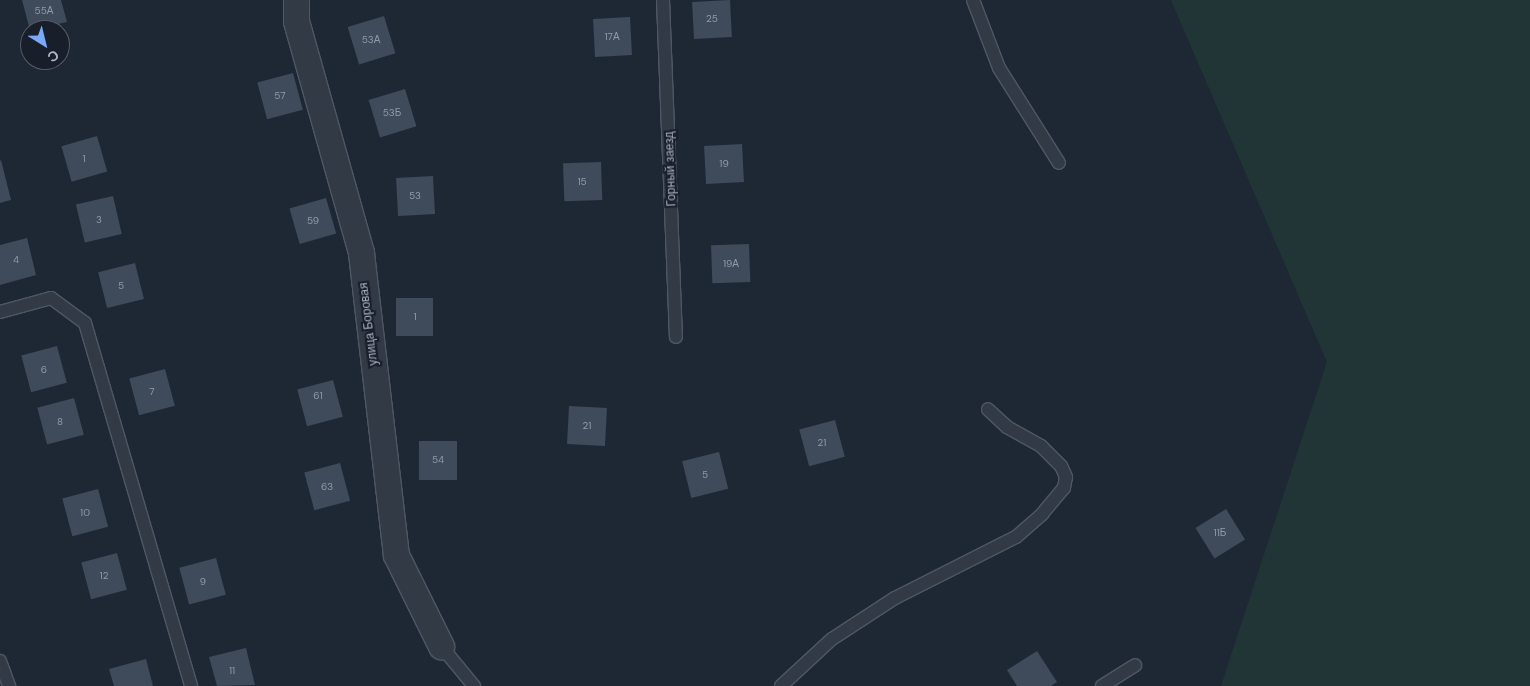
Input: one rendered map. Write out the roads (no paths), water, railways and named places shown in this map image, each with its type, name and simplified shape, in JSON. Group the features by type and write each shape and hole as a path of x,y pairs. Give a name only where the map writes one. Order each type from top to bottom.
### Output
{"street":[{"name":"улица Боровая","path":"296,0 296,21 361,253 396,555 441,646"}],"lane":[{"name":"Горный заезд","path":"663,0 676,337"},
{"path":"973,0 998,68 1059,163"},
{"path":"0,312 51,298 86,323 191,686"},
{"path":"781,686 832,639 895,598 1016,537 1042,514 1064,488 1066,476 1061,466 1041,446 1007,427 988,409"},
{"path":"441,646 474,686"},
{"path":"0,661 9,686"},
{"path":"1102,686 1135,665"}]}
